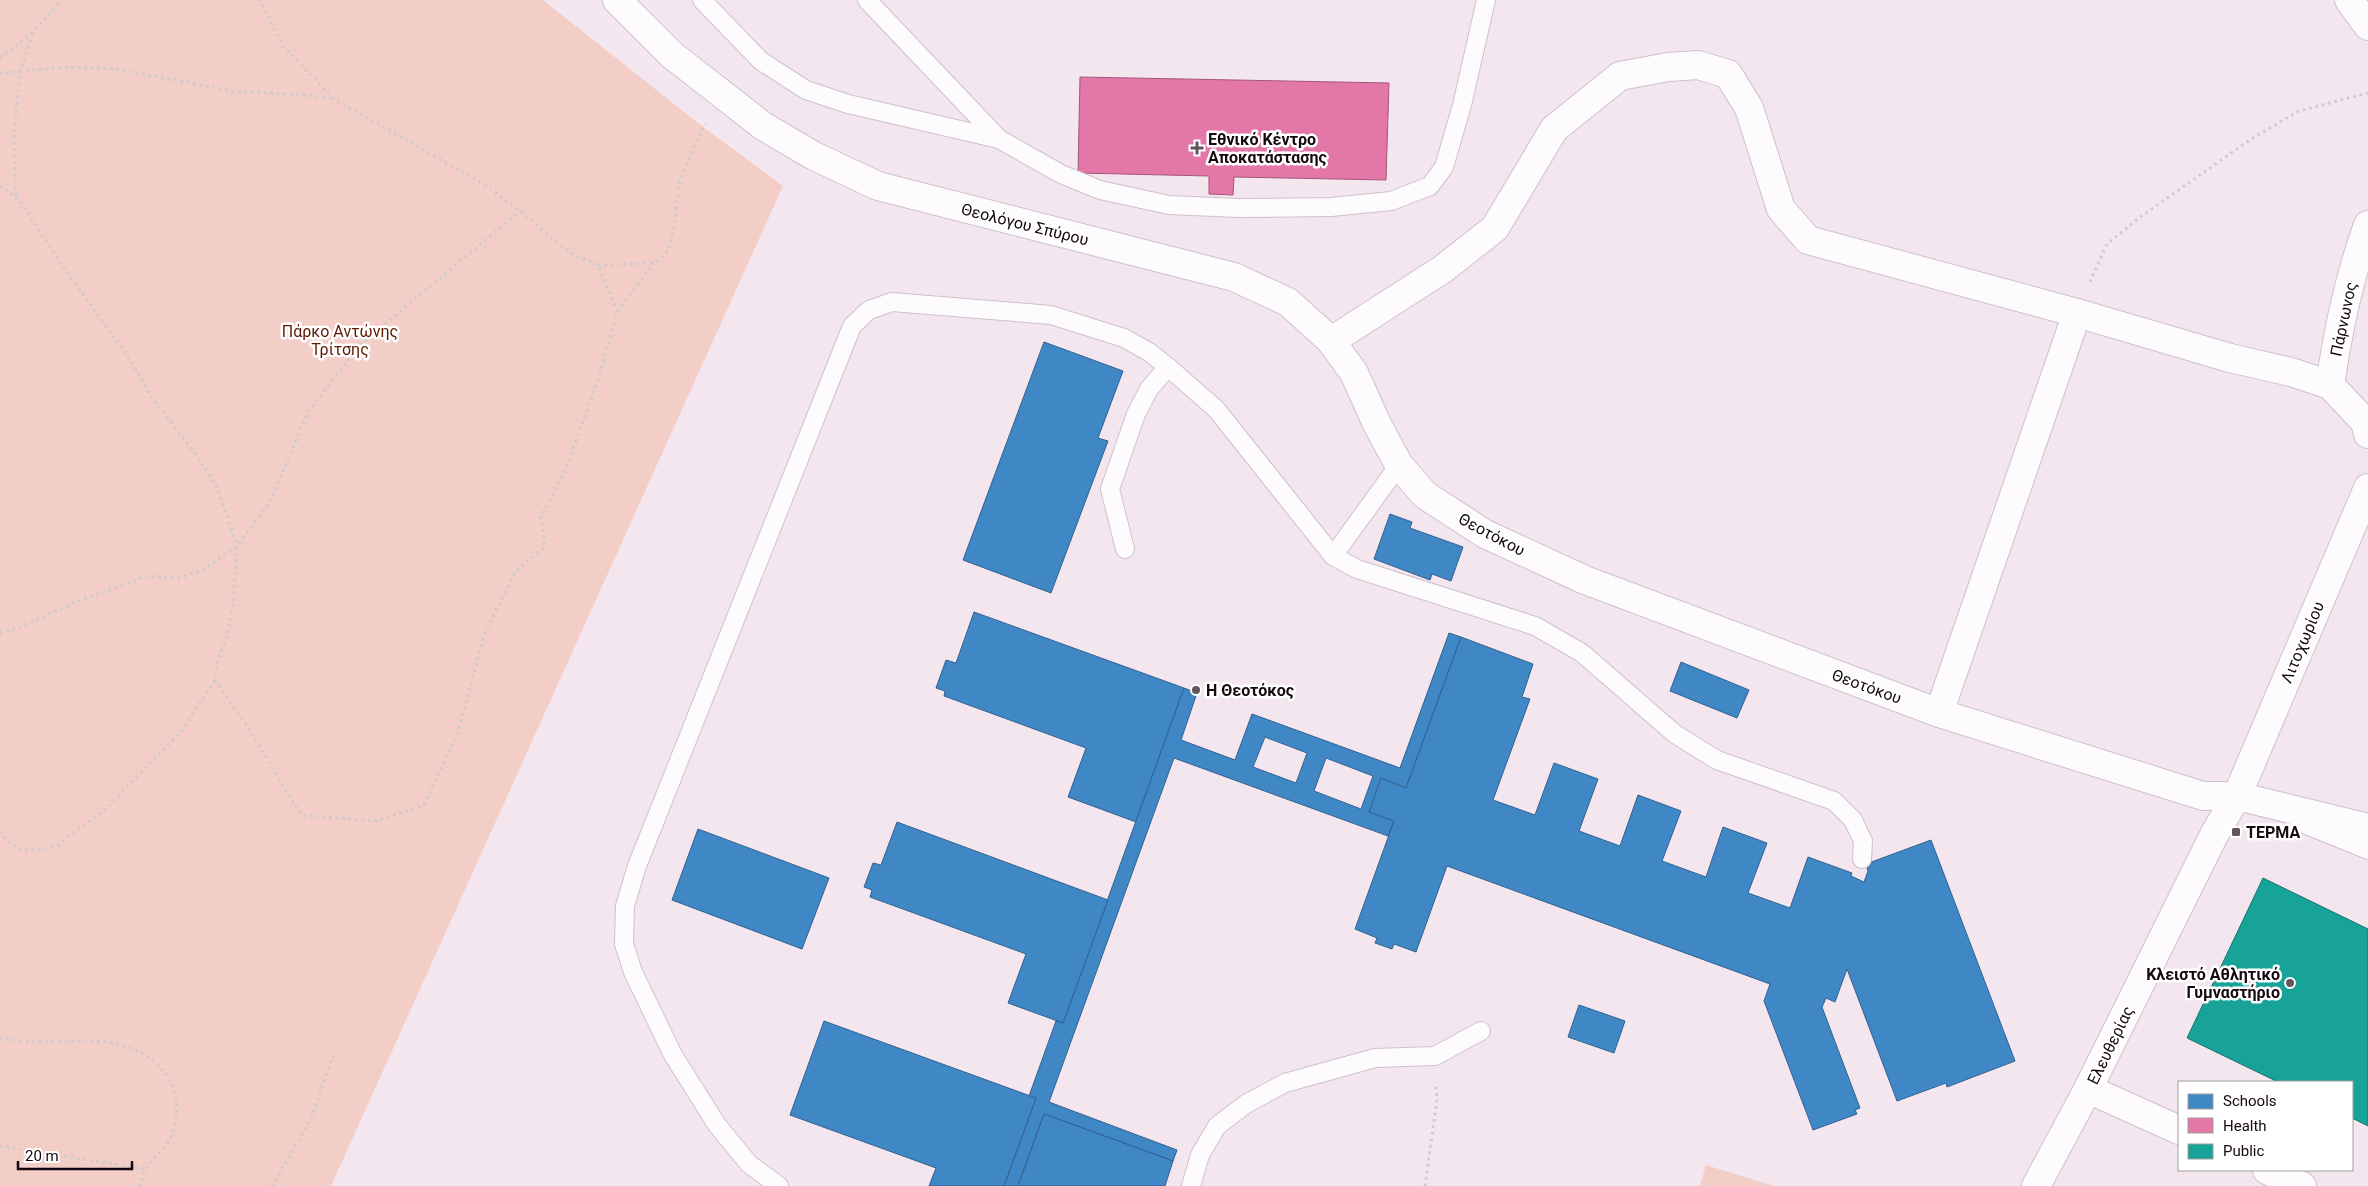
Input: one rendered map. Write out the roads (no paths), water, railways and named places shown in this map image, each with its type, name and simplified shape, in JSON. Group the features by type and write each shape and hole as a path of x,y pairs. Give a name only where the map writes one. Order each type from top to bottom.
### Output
{"street":[{"name":"Θεολόγου Σπύρου","path":"617,0 672,55 763,126 814,156 878,186 1234,277 1288,302 1331,341 1354,373 1377,424 1399,465"},
{"path":"2349,0 2368,26"},
{"path":"1331,341 1443,269 1494,228 1554,129 1620,76 1668,67 1698,65 1728,74 1749,108 1781,209 1808,240 2077,313 2230,358 2291,372 2330,385 2365,422 2368,434"},
{"name":"Πάρνωνος","path":"2330,385 2342,312 2368,225"},
{"path":"1939,713 2077,313"},
{"name":"Θεοτόκου","path":"1399,465 1424,495 1485,534 1585,580 1939,713 2203,796 2237,796 2368,828"},
{"name":"Λιτοχωρίου","path":"2237,796 2368,488"},
{"name":"Ελευθερίας","path":"2036,1186 2088,1089 2215,833 2237,796"},
{"path":"2088,1089 2178,1130"},
{"path":"2268,1171 2302,1186"}],"lane":[{"path":"702,0 761,61 806,90 848,104 998,139 1061,174 1100,190 1169,205 1239,208 1331,207 1391,201 1430,186 1444,167 1462,105 1486,0"},
{"path":"867,0 998,139"},
{"path":"779,1186 749,1164 717,1125 673,1054 633,972 624,944 625,906 637,866 852,326 869,310 892,302 1051,315 1124,338 1149,352 1216,408 1333,556 1357,569 1535,626 1582,653 1675,734 1717,760 1834,801 1853,820 1863,841 1862,859"},
{"path":"1125,549 1110,489 1136,414 1150,389 1168,367"},
{"path":"1333,556 1399,465"},
{"path":"2237,796 2368,850"},
{"path":"1191,1186 1200,1155 1217,1126 1246,1104 1285,1083 1375,1058 1435,1056 1481,1031"}],"place":[{"name":"Εθνικό Κέντρο Αποκατάστασης","path":"1197,148"},
{"name":"Η Θεοτόκος","path":"1196,690"},
{"name":"ΤΕΡΜΑ","path":"2236,832"},
{"name":"Κλειστό Αθλητικό Γυμναστήριο","path":"2290,983"}],"park label":[{"name":"Πάρκο Αντώνης Τρίτσης","path":"340,340"}]}
